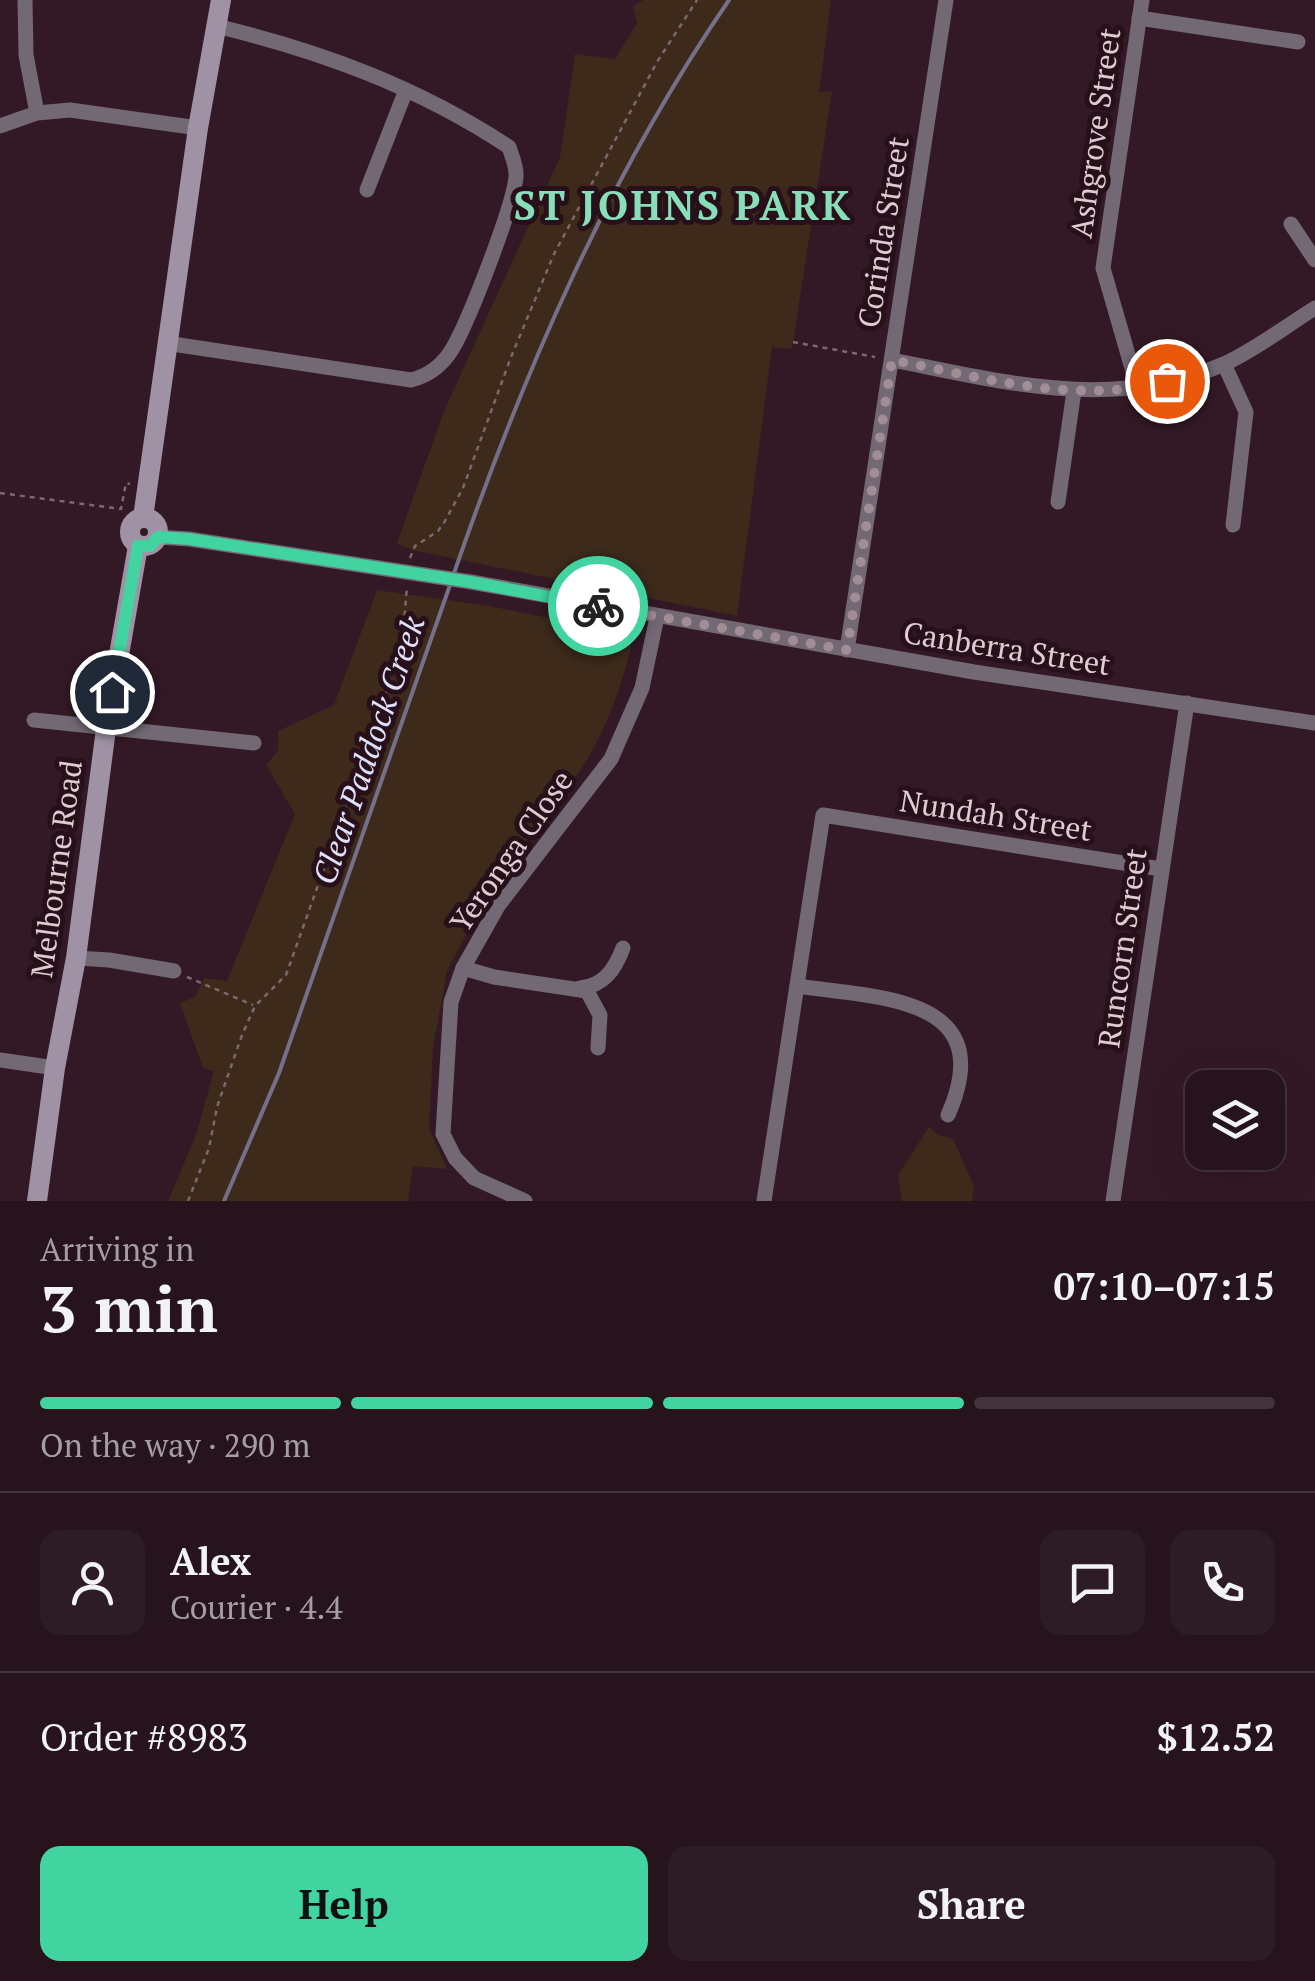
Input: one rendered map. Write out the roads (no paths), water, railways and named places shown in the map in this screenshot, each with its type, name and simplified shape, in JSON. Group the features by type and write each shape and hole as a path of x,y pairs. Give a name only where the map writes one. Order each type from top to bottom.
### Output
{"street":[{"path":"24,0 26,55 37,114"},
{"path":"216,26 294,45 406,90 509,146 516,174 507,211 450,353 428,375 411,380 166,343 198,128 216,26 221,0"},
{"name":"Corinda Street","path":"847,650 946,0"},
{"name":"Ashgrove Street","path":"1138,389 1103,268 1142,0"},
{"path":"1139,18 1298,42"},
{"path":"367,190 406,90"},
{"path":"0,126 37,114 70,110 198,128"},
{"path":"1291,224 1315,260"},
{"path":"892,360 1074,392 1138,389 1224,364 1315,308"},
{"name":"Melbourne Road","path":"37,1201 55,1068 76,958 106,729 148,541 129,532 133,522 142,518 166,343"},
{"path":"1224,364 1246,412 1233,525"},
{"path":"1058,502 1074,392"},
{"name":"Canberra Street","path":"148,541 189,539 430,575 847,650 1315,723"},
{"name":"Yeronga Close","path":"525,1201 474,1178 455,1158 443,1134 451,1002 463,968 498,906 611,759 642,688 656,617"},
{"name":"Runcorn Street","path":"1113,1201 1186,703"},
{"path":"34,720 254,743"},
{"name":"Nundah Street","path":"797,986 823,815 1161,869"},
{"path":"463,968 494,977 580,988 599,983 607,976 623,948"},
{"path":"76,958 174,972"},
{"path":"764,1201 797,986 911,1004 938,1018 948,1027 959,1052 958,1091 948,1115"},
{"path":"580,988 594,998 600,1015 598,1048"},
{"path":"0,1060 55,1068"}],"waterway":[{"name":"Clear Paddock Creek","path":"453,576 509,426 572,278 645,136 729,0"},
{"name":"Clear Paddock Creek","path":"224,1201 279,1073 450,585"}],"district":[{"name":"ST JOHNS PARK","path":"683,204"}]}
